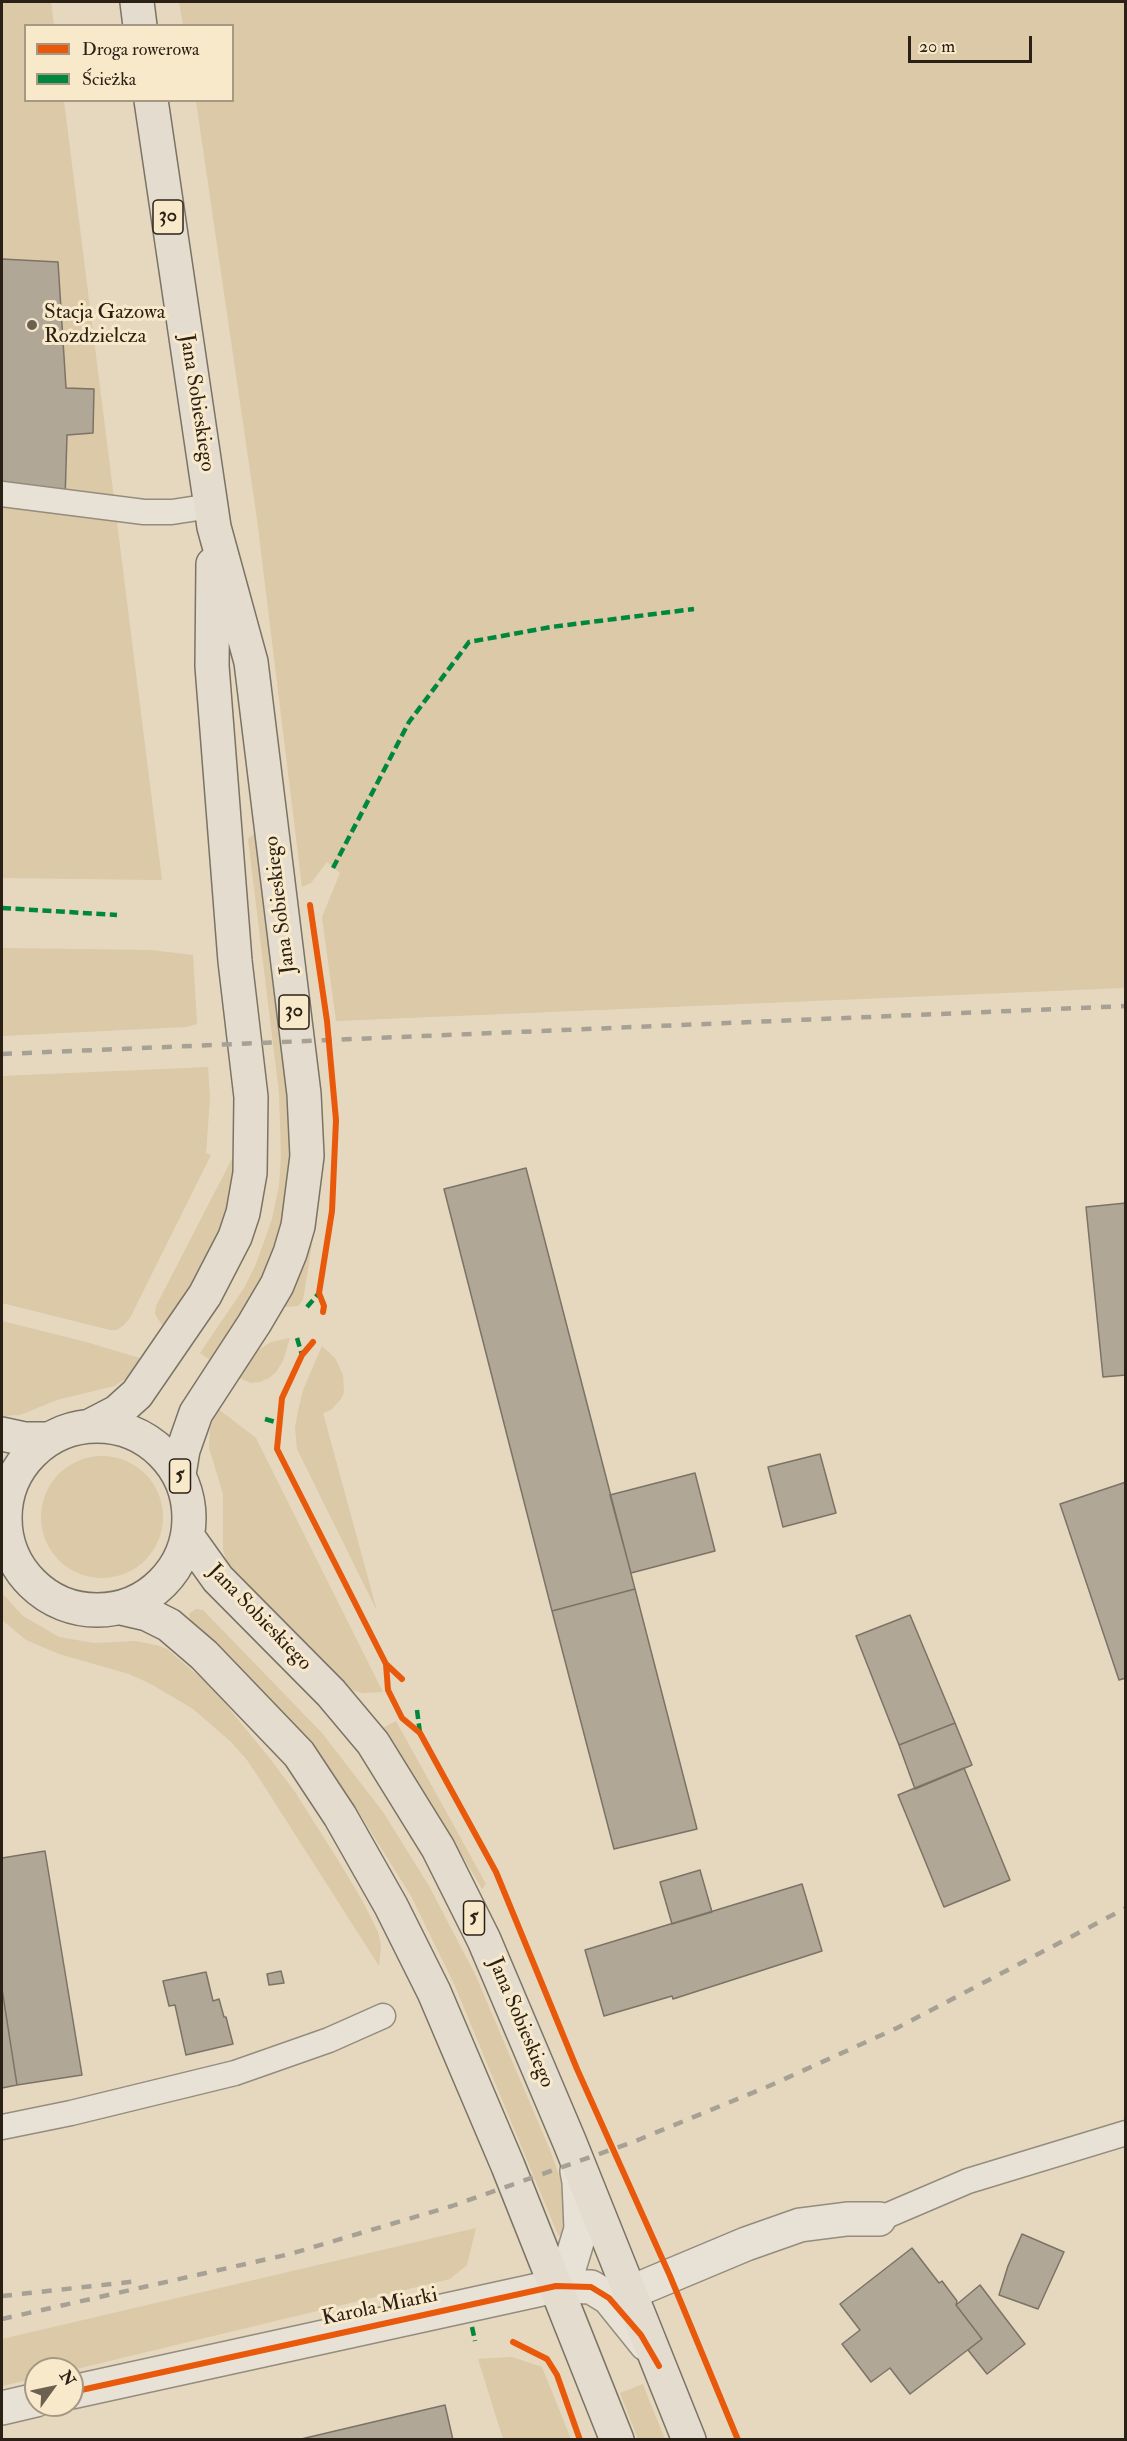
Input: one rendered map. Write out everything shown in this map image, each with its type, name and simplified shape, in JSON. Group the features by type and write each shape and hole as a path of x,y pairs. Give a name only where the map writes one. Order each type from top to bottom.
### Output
{"main road":[{"path":"137,2 140,24"},
{"name":"Jana Sobieskiego","path":"151,102 213,516 251,662 304,1094 307,1156 298,1226 290,1253 277,1285 196,1413 183,1450 179,1474"},
{"name":"Jana Sobieskiego","path":"90,1426 117,1412 137,1394 205,1295 235,1237 243,1213 250,1173 251,1097 235,962 212,666 213,516"},
{"name":"5","path":"90,1426 117,1428 141,1437 163,1453 179,1474 187,1494 190,1516 188,1538 175,1569 152,1593 121,1608 96,1611 71,1607 48,1597 30,1581 15,1560 4,1532 9,1491 25,1462 49,1439 69,1430 90,1426"},
{"name":"5","path":"2,1434 25,1439 49,1439"},
{"name":"Jana Sobieskiego","path":"188,1538 219,1580 331,1693 373,1743 438,1848 484,1940 570,2143 689,2439"},
{"name":"5","path":"121,1608 147,1614 169,1625 204,1655 299,1754 340,1816 392,1906 434,1992 617,2439"}],"street":[{"path":"556,2286 570,2265 581,2229 579,2182 570,2143"},
{"path":"629,2293 746,2244 800,2225 847,2219 879,2219"},
{"name":"Karola Miarki","path":"84,2389 556,2286 591,2287 609,2298 641,2335 659,2366"},
{"path":"2,2408 24,2403"}],"lane":[{"path":"2,494 144,512 213,516"},
{"path":"2,2127 72,2113 235,2073 329,2040 383,2016"},
{"path":"879,2219 968,2181 1125,2133"}],"shaded area":[{"path":"2,2 51,2 54,24 24,24 24,102 64,102 162,880 2,878"},
{"path":"179,2 1125,2 1125,988 336,1021 322,917 340,873 327,862 311,883 302,887 257,519 196,102 234,102 234,24 183,24"},
{"path":"253,834 258,838 289,1096 293,1156 284,1222 263,1278 213,1362 200,1353 244,1288 256,1264 272,1219 279,1186 281,1156 279,1093 248,839"},
{"path":"2,948 151,950 193,955 197,1024 186,1027 2,1036"},
{"path":"208,1067 210,1098 206,1153 211,1155 130,1318 124,1325 117,1330 110,1330 2,1303 2,1076"},
{"path":"237,1149 228,1211 210,1257 164,1328 155,1314 156,1306"},
{"path":"313,1230 303,1300 298,1306 286,1307 284,1305"},
{"path":"2,1321 143,1359 127,1378 114,1386 57,1400 20,1415 2,1416"},
{"path":"290,1338 283,1361 269,1378 251,1383 237,1377 251,1357 260,1349 271,1342"},
{"path":"322,1346 335,1358 343,1375 344,1392 341,1399 331,1410 323,1413 377,1611 297,1449 295,1428 303,1390"},
{"path":"217,1408 256,1438 383,1692 363,1693 348,1689 228,1568 223,1549 223,1494 209,1448 210,1429"},
{"path":"102,1456 125,1460 145,1474 159,1494 163,1517 159,1540 145,1560 125,1574 102,1578 79,1574 59,1560 45,1540 41,1517 45,1494 59,1474 79,1460"},
{"path":"2,1593 23,1616 59,1637 94,1643 135,1641 156,1645 167,1649 201,1678 271,1760 295,1792 338,1860 378,1932 381,1946 379,1966 261,1781 230,1741 193,1709 151,1684 129,1674 59,1654 26,1640 2,1620"},
{"path":"196,1609 203,1610 322,1733 383,1812 429,1886 475,1974 550,2150 565,2192 567,2218 563,2236 558,2235 455,1986 411,1896 356,1808 330,1772 190,1623 189,1614"},
{"path":"396,1721 486,1884 482,1889 431,1803 380,1729"},
{"path":"476,2228 467,2265 450,2279 84,2367 84,2357 24,2357 24,2381 2,2386 2,2339"},
{"path":"512,2357 542,2367 571,2439 503,2439 478,2359"},
{"path":"643,2384 665,2439 638,2439 620,2393"}],"building":[{"name":"Stacja Gazowa Rozdzielcza","path":"2,259 58,262 66,388 94,389 93,433 67,435 65,499 2,491"},
{"path":"526,1168 635,1589 552,1611 444,1189"},
{"path":"1126,1203 1126,1375 1103,1377 1086,1207"},
{"path":"820,1454 836,1513 783,1527 768,1467"},
{"path":"695,1473 715,1551 631,1573 610,1495"},
{"path":"1126,1482 1126,1678 1119,1680 1060,1504"},
{"path":"635,1589 697,1829 614,1849 552,1611"},
{"path":"910,1615 955,1723 899,1745 856,1636"},
{"path":"955,1723 972,1765 915,1789 899,1745"},
{"path":"964,1768 1010,1880 944,1907 898,1795"},
{"path":"45,1851 82,2075 17,2085 2,1989 2,1858"},
{"path":"700,1870 712,1912 672,1924 660,1882"},
{"path":"802,1884 822,1951 673,1999 672,1996 604,2016 585,1950"},
{"path":"281,1971 284,1983 269,1985 267,1974"},
{"path":"206,1972 213,2001 219,1999 233,2044 186,2055 175,2005 169,2006 163,1981"},
{"path":"2,1989 17,2085 2,2088"},
{"path":"1022,2234 1064,2252 1038,2309 999,2295 1008,2266"},
{"path":"912,2248 939,2283 942,2281 957,2301 956,2305 982,2339 910,2394 890,2368 871,2382 842,2344 860,2330 840,2304"},
{"path":"980,2285 1025,2344 987,2374 968,2350 982,2339 956,2305"},
{"path":"445,2405 453,2440 297,2440"}],"railway":[{"path":"2,1054 1126,1006"},
{"path":"2,2319 290,2254 452,2206 633,2142 769,2086 897,2028 1126,1908"},
{"path":"2,2296 139,2281"}],"marked path":[{"path":"333,868 409,722 469,642 551,627 694,609"},
{"path":"2,908 117,915"},
{"path":"307,1307 319,1293"},
{"path":"297,1338 302,1355"},
{"path":"265,1419 279,1423"},
{"path":"417,1710 420,1733"},
{"path":"472,2327 475,2341"}],"cycle path":[{"path":"310,905 327,1021 336,1120 332,1211 319,1293 324,1306 323,1312"},
{"path":"313,1342 302,1355 282,1398 277,1449 386,1664 402,1679"},
{"path":"386,1664 388,1690 402,1718 420,1733 496,1872 577,2069 670,2276 738,2440"},
{"path":"84,2389 556,2286 591,2287 609,2298 641,2335 659,2366"},
{"path":"513,2342 547,2359 557,2375 580,2440"}],"place":[{"name":"Stacja Gazowa Rozdzielcza","path":"32,325"}]}
